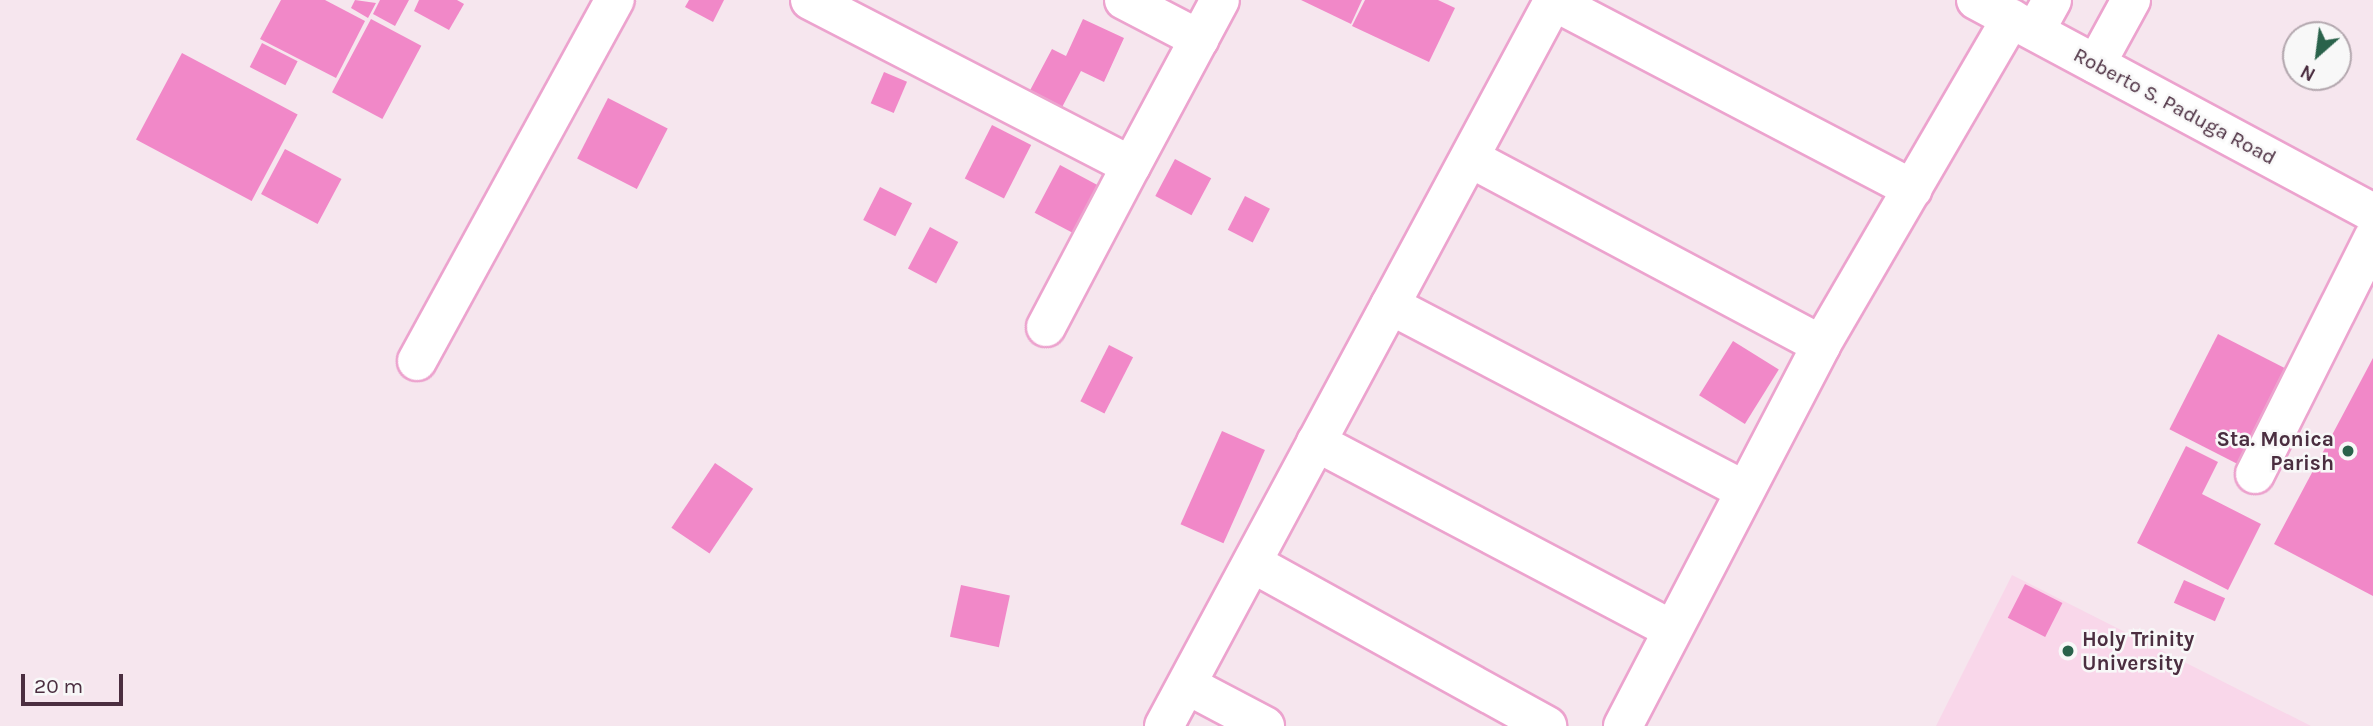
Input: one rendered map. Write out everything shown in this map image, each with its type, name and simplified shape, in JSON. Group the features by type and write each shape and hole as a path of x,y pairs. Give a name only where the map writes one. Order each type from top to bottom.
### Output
{"street":[{"path":"416,360 614,0"},
{"path":"810,0 1131,166"},
{"path":"1124,0 1199,39"},
{"path":"1046,327 1220,0"},
{"path":"1164,726 1189,686 1316,442 1553,0 1913,188"},
{"name":"Roberto S. Paduga Road","path":"1976,0 2033,16 2096,64 2373,213"},
{"path":"2096,64 2131,0"},
{"path":"1623,726 1670,629 1821,345 1913,188 2033,16"},
{"path":"1469,158 1821,345"},
{"path":"2255,474 2373,238"},
{"path":"1390,305 1744,490"},
{"path":"1316,442 1670,629"},
{"path":"1254,564 1547,726"},
{"path":"1189,686 1265,726"}],"shaded area":[{"name":"Holy Trinity University","path":"2012,575 2311,726 1936,726"}],"building":[{"path":"281,0 325,0 365,21 336,78 260,39"},
{"path":"355,0 376,3 368,18 351,8"},
{"path":"380,0 409,0 395,26 373,14"},
{"path":"419,0 457,0 464,4 449,30 414,11"},
{"path":"689,0 724,0 713,22 685,7"},
{"path":"1301,0 1362,0 1351,24"},
{"path":"1365,0 1438,0 1455,8 1429,62 1352,26"},
{"path":"371,19 421,46 382,119 332,92"},
{"path":"1083,19 1124,38 1104,82 1081,71 1059,113 1027,96 1052,49 1066,56"},
{"path":"262,43 298,61 285,85 250,67"},
{"path":"182,53 298,115 252,201 136,140"},
{"path":"884,72 907,82 894,113 871,103"},
{"path":"608,98 668,128 637,189 577,159"},
{"path":"992,125 1031,145 1004,198 965,178"},
{"path":"285,149 342,179 318,224 261,194"},
{"path":"1175,159 1211,178 1191,215 1155,196"},
{"path":"1060,165 1100,186 1074,234 1035,213"},
{"path":"880,187 912,203 895,236 863,220"},
{"path":"1245,196 1270,209 1253,243 1228,230"},
{"path":"930,227 958,242 936,284 908,268"},
{"path":"2218,334 2291,371 2242,467 2169,429"},
{"path":"1733,341 1779,370 1745,424 1699,395"},
{"path":"1109,345 1133,357 1104,413 1080,401"},
{"name":"Sta. Monica Parish","path":"2373,358 2373,596 2274,544"},
{"path":"1222,431 1265,450 1223,543 1181,524"},
{"path":"2186,446 2218,462 2202,494 2261,524 2228,590 2137,543"},
{"path":"715,463 753,489 710,553 671,528"},
{"path":"2184,580 2225,598 2215,621 2174,603"},
{"path":"2025,584 2062,603 2045,637 2008,618"},
{"path":"961,585 1010,595 999,647 950,637"}],"place":[{"name":"Sta. Monica Parish","path":"2348,451"},
{"name":"Holy Trinity University","path":"2068,651"}]}
